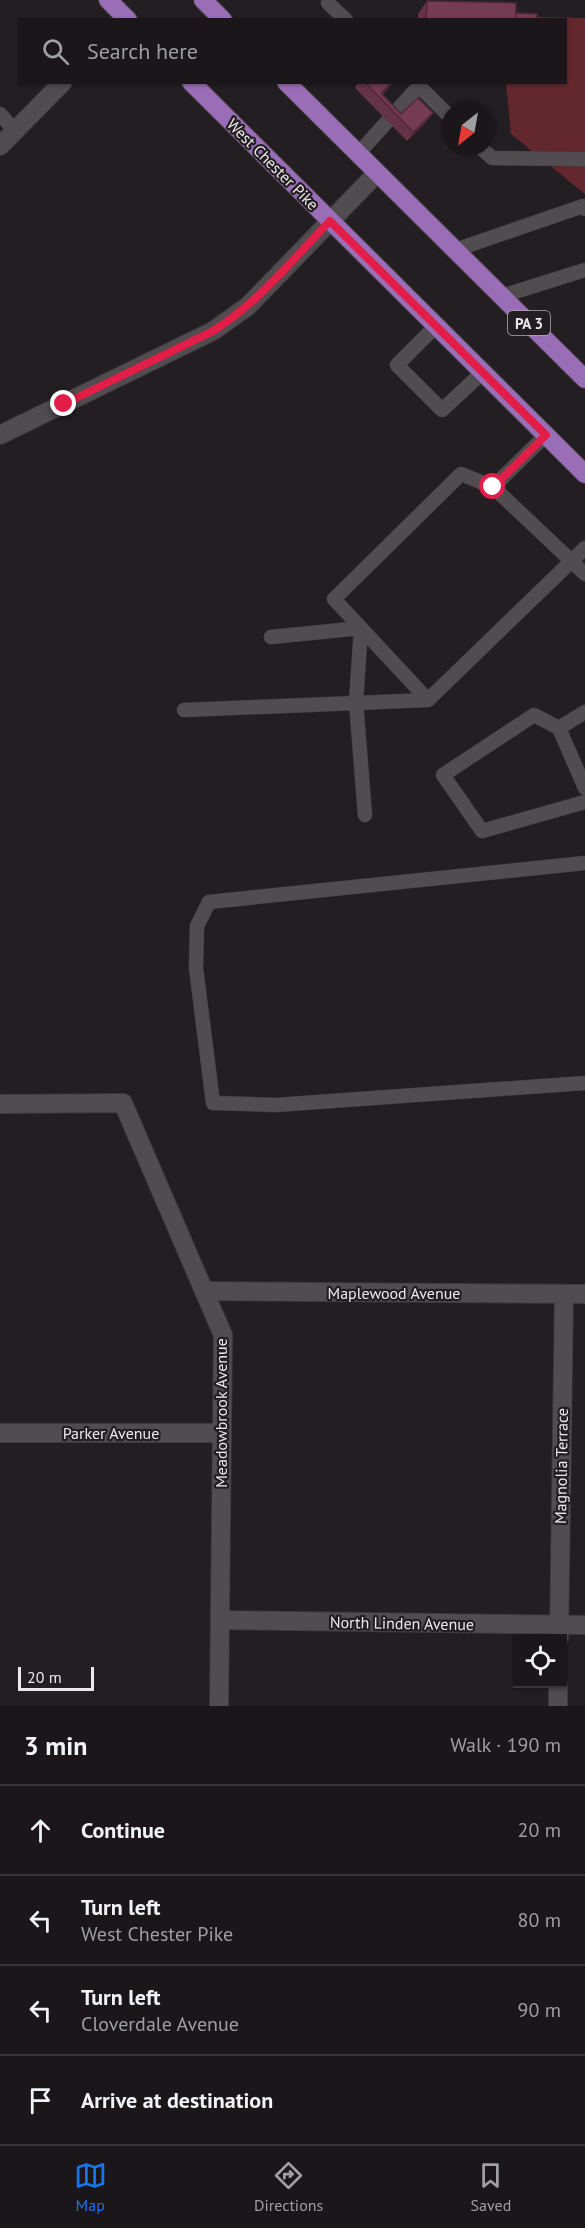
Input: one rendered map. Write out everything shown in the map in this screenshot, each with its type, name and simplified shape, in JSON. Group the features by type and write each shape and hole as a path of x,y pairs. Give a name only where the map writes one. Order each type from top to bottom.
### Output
{"main road":[{"path":"108,0 125,18"},
{"path":"204,0 221,18"},
{"name":"West Chester Pike","path":"193,84 585,474"},
{"name":"PA 3","path":"288,84 585,379"}],"street":[{"path":"0,146 61,84"},
{"path":"0,435 213,331 231,320 248,306 377,173"},
{"name":"Meadowbrook Avenue","path":"0,1104 123,1103 223,1335 219,1706"},
{"name":"Maplewood Avenue","path":"204,1291 585,1294"},
{"name":"Magnolia Terrace","path":"559,1632 564,1294"},
{"name":"Parker Avenue","path":"0,1433 222,1432"},
{"name":"North Linden Avenue","path":"220,1620 559,1632 585,1626"},
{"path":"558,1688 558,1706"}],"lane":[{"path":"328,3 344,18"},
{"path":"358,154 417,84 441,108"},
{"path":"0,114 15,131"},
{"path":"490,156 492,158 585,159"},
{"path":"455,250 583,206 585,209"},
{"path":"502,296 585,270"},
{"path":"436,326 397,365 442,410 483,372"},
{"path":"493,487 546,435"},
{"path":"428,700 334,599 461,474 493,487 585,574"},
{"path":"184,710 428,700 585,548"},
{"path":"271,637 361,628"},
{"path":"361,628 356,702 365,815"},
{"path":"559,729 585,712"},
{"path":"585,788 559,729 534,715 443,775 482,831 585,802"},
{"path":"585,862 208,902 197,926 196,957 213,1103 276,1106 585,1083"}],"shaded area":[{"path":"507,16 585,18 585,194 511,134 506,84 567,84 567,18 507,18"}],"building":[{"path":"427,1 516,3 516,18 426,18"},
{"path":"516,13 537,14 537,18 516,18"},
{"path":"367,84 390,84 381,93 401,114 418,98 433,113 413,132"}],"route":[{"path":"64,404 231,320 248,306 330,221 546,435 493,487"}]}
